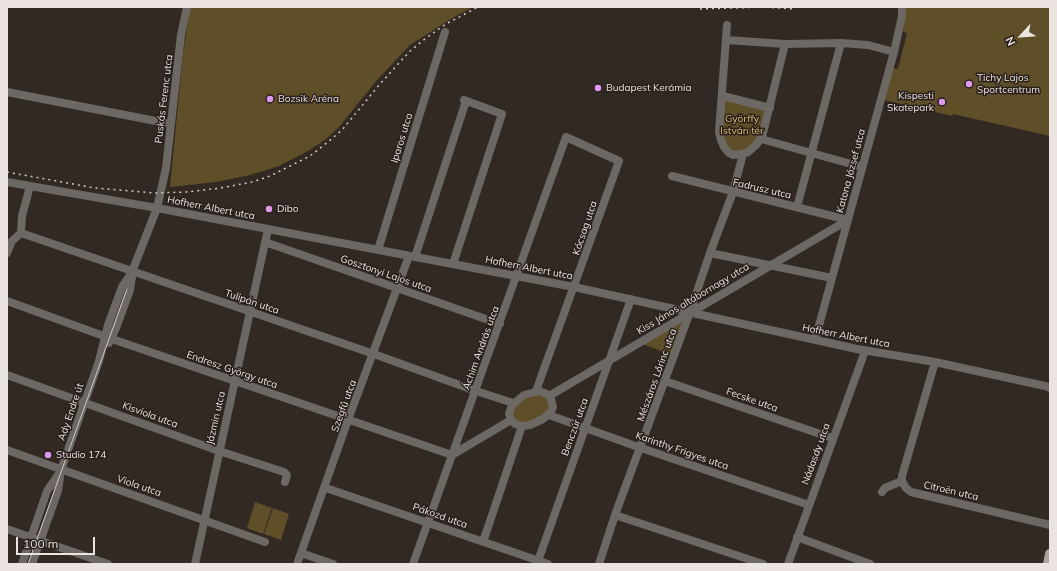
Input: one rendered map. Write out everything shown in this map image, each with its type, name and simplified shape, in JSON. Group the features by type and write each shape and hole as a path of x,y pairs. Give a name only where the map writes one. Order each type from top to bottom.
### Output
{"main road":[{"path":"1048,564 1050,554"}],"street":[{"name":"Puskás Ferenc utca","path":"161,192 166,168 186,7"},
{"name":"Katona József utca","path":"815,340 894,52 902,16 902,7"},
{"path":"727,25 723,96 719,132 724,147 730,154 743,154 753,148 761,139 785,44"},
{"name":"Iparos utca","path":"378,250 445,32"},
{"path":"726,40 785,44 841,43 868,45 894,52"},
{"path":"797,207 841,43"},
{"path":"7,92 171,124"},
{"path":"723,96 770,108"},
{"name":"Szegfű utca","path":"298,564 326,488 348,420 398,288 412,256 465,100 502,114 453,264"},
{"name":"Áchim András utca","path":"413,564 566,137 619,161"},
{"path":"761,139 862,167"},
{"name":"Mészáros Lőrinc utca","path":"599,564 615,515 641,448 733,192 743,154"},
{"name":"Kócsag utca","path":"536,391 619,161"},
{"name":"Fadrusz utca","path":"672,176 848,220"},
{"name":"Hofherr Albert utca","path":"7,182 157,208 574,287 865,351 935,362 1048,387"},
{"path":"7,253 12,241 21,233 21,220 30,186"},
{"name":"Ady Endre út","path":"32,564 58,491 61,470 108,337 122,287 132,272 157,208 161,192"},
{"name":"Kiss János altábornagy utca","path":"549,396 848,220"},
{"name":"Jázmin utca","path":"195,564 268,229"},
{"name":"Tulipán utca","path":"21,233 374,354 476,391"},
{"name":"Gosztonyi Lajos utca","path":"265,242 500,324"},
{"path":"710,253 832,278"},
{"name":"Benczúr utca","path":"538,561 632,299"},
{"name":"Endresz György utca","path":"7,301 235,382 452,455"},
{"name":"Nádasdy utca","path":"788,564 832,438 865,351"},
{"path":"882,492 885,488 902,481 902,476 935,362"},
{"name":"Kisviola utca","path":"7,375 219,451 286,473 285,482"},
{"name":"Fecske utca","path":"665,381 832,438"},
{"path":"476,391 513,403"},
{"path":"536,391 542,391 549,396 553,403 553,407 549,415 535,423 522,426 515,424 511,420 509,410 513,403 524,395 536,391"},
{"name":"Karinthy Frigyes utca","path":"549,415 809,505"},
{"path":"452,455 511,420"},
{"path":"482,542 522,426"},
{"name":"Viola utca","path":"7,450 265,542"},
{"name":"Ady Endre út","path":"22,564 48,491 61,470"},
{"name":"Citroën utca","path":"902,481 906,488 911,492 1050,525"},
{"name":"Pákozd utca","path":"326,488 548,564"},
{"path":"615,515 763,564"},
{"path":"7,529 108,564"},
{"path":"797,537 870,564"},
{"path":"301,553 333,564"}],"green space":[{"name":"Bozsik Aréna","path":"190,7 473,7 454,17 410,45 377,80 339,127 326,139 308,151 279,166 250,175 216,182 170,187 183,54"},
{"name":"Tichy Lajos Sportcentrum","path":"906,7 1050,7 1050,136 953,114 952,116 884,100 893,68 898,69 907,33 903,32"},
{"name":"Györffy István tér","path":"723,96 770,108 759,142 735,155 721,140"},
{"path":"678,322 682,323 671,355 643,344"},
{"path":"536,394 546,398 549,402 550,407 545,416 522,424 514,419 512,415 514,407 521,400"},
{"path":"255,502 272,508 263,534 247,528"},
{"path":"273,508 289,514 281,540 264,534"}],"tram line":[{"path":"28,564 127,289"}],"railway":[{"path":"7,172 95,188 154,193 186,192 221,188 252,182 270,176 310,156 328,142 342,130 409,52 446,24 478,7"},
{"path":"700,9 764,7 795,9"}],"place":[{"name":"Tichy Lajos Sportcentrum","path":"969,84"},
{"name":"Budapest Kerámia","path":"598,88"},
{"name":"Bozsik Aréna","path":"270,99"},
{"name":"Kispesti Skatepark","path":"942,102"},
{"name":"Dibo","path":"269,209"},
{"name":"Studio 174","path":"48,455"}]}
